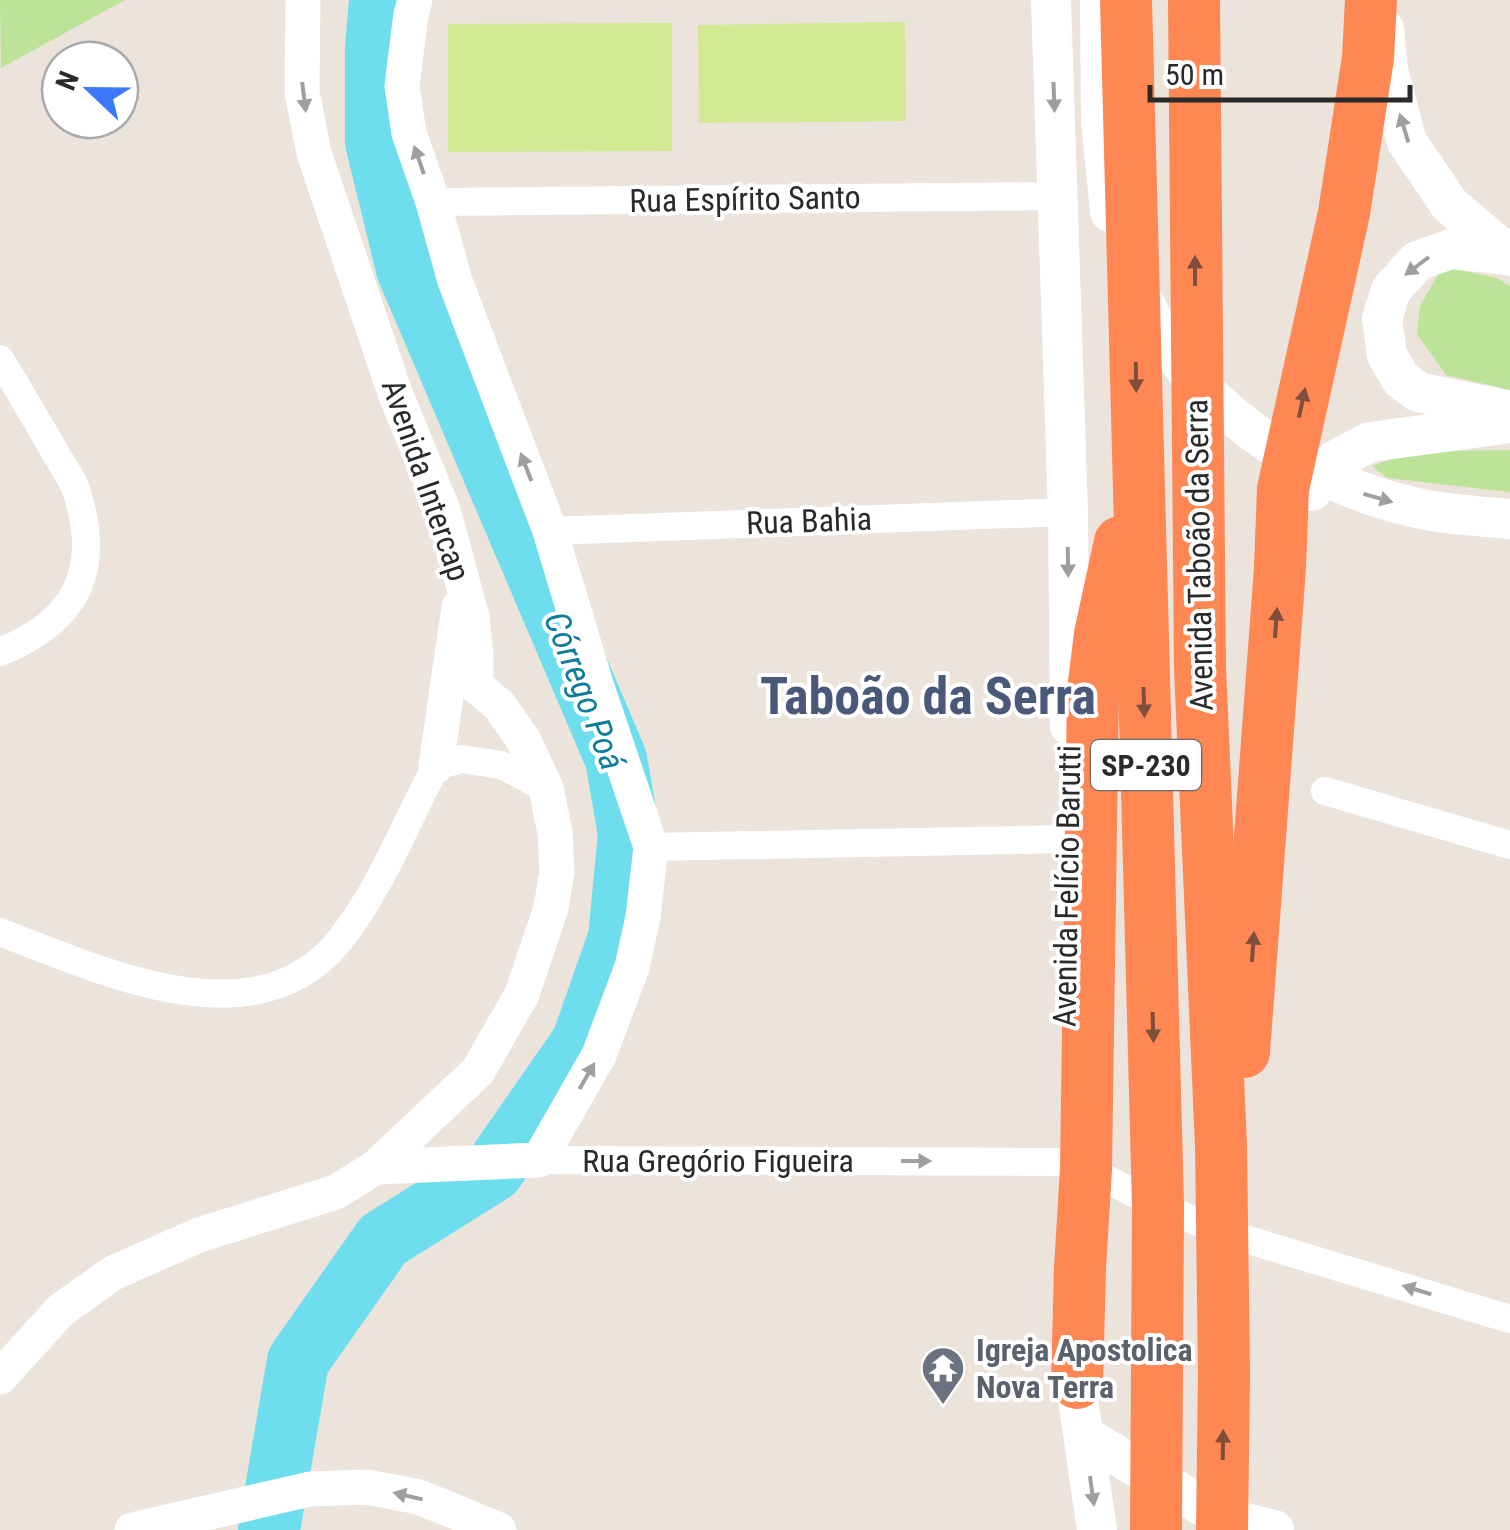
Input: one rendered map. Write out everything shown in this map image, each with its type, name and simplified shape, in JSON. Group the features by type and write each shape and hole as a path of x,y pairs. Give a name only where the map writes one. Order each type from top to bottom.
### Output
{"highway":[{"name":"Avenida Taboão da Serra","path":"1126,0 1158,1205 1156,1530"},
{"name":"Avenida Taboão da Serra","path":"1194,0 1200,668 1220,1146 1222,1523"},
{"path":"1220,1146 1242,1066 1246,1032 1284,489 1347,193 1368,58 1371,0"},
{"path":"1077,1383 1080,1268 1073,1165 1092,691 1100,634 1138,462"}],"main road":[{"name":"Avenida Felício Barutti","path":"1051,0 1068,512 1073,1165"},
{"path":"1100,0 1100,122 1108,208 1126,270 1166,342 1203,388 1240,421 1288,454 1362,493 1407,506 1510,520"},
{"path":"1382,0 1388,70 1408,142 1450,205 1509,256"},
{"path":"1509,256 1450,249 1417,260 1391,290 1382,319 1388,354 1401,379 1418,392 1510,411"},
{"path":"1280,568 1291,530 1318,479 1334,461 1370,442 1510,424"},
{"path":"1077,1383 1097,1530"},
{"path":"1084,1436 1157,1478 1222,1523 1274,1530"}],"street":[{"name":"Avenida Intercap","path":"303,0 302,92 314,153 396,393 443,510 472,618 476,686"},
{"path":"415,0 402,86 410,133 434,202 455,282 550,531 651,847 643,917 632,967 599,1055 523,1162"},
{"name":"Rua Espírito Santo","path":"434,202 1056,196"},
{"path":"0,359 76,490 86,559 76,591 58,618 0,652"},
{"name":"Rua Bahia","path":"550,531 1068,512"},
{"path":"436,766 462,581"},
{"path":"0,932 161,988 209,994 258,990 303,974 338,942 372,892 436,766 458,707 476,686 499,705 524,741 546,788 555,833 557,872 551,908 522,994 478,1071 393,1167 336,1192 199,1235 114,1273 61,1310 0,1377"},
{"path":"436,766 462,759 502,765 546,788"},
{"path":"1325,791 1510,845"},
{"path":"651,847 1071,839"},
{"name":"Rua Gregório Figueira","path":"393,1167 523,1162 1073,1165"},
{"path":"1073,1165 1222,1232 1510,1318"},
{"path":"132,1530 310,1490 367,1487 419,1497 499,1530"}],"green space":[{"path":"0,0 125,0 52,40 40,40 40,47 1,68"},
{"path":"905,22 906,121 699,123 698,25"},
{"path":"672,23 672,151 448,152 448,24"},
{"path":"1443,266 1496,278 1510,286 1510,390 1446,375 1417,334 1420,306"},
{"path":"1510,450 1510,492 1387,478 1372,466 1423,454"}],"waterway":[{"name":"Córrego Poá","path":"269,1530 298,1361 383,1240 493,1171 582,1043 619,938 629,834 616,759 407,269 376,142 380,0"}],"place":[{"name":"Igreja Apostolica Nova Terra","path":"943,1406"}],"district":[{"name":"Taboão da Serra","path":"928,696"}]}
